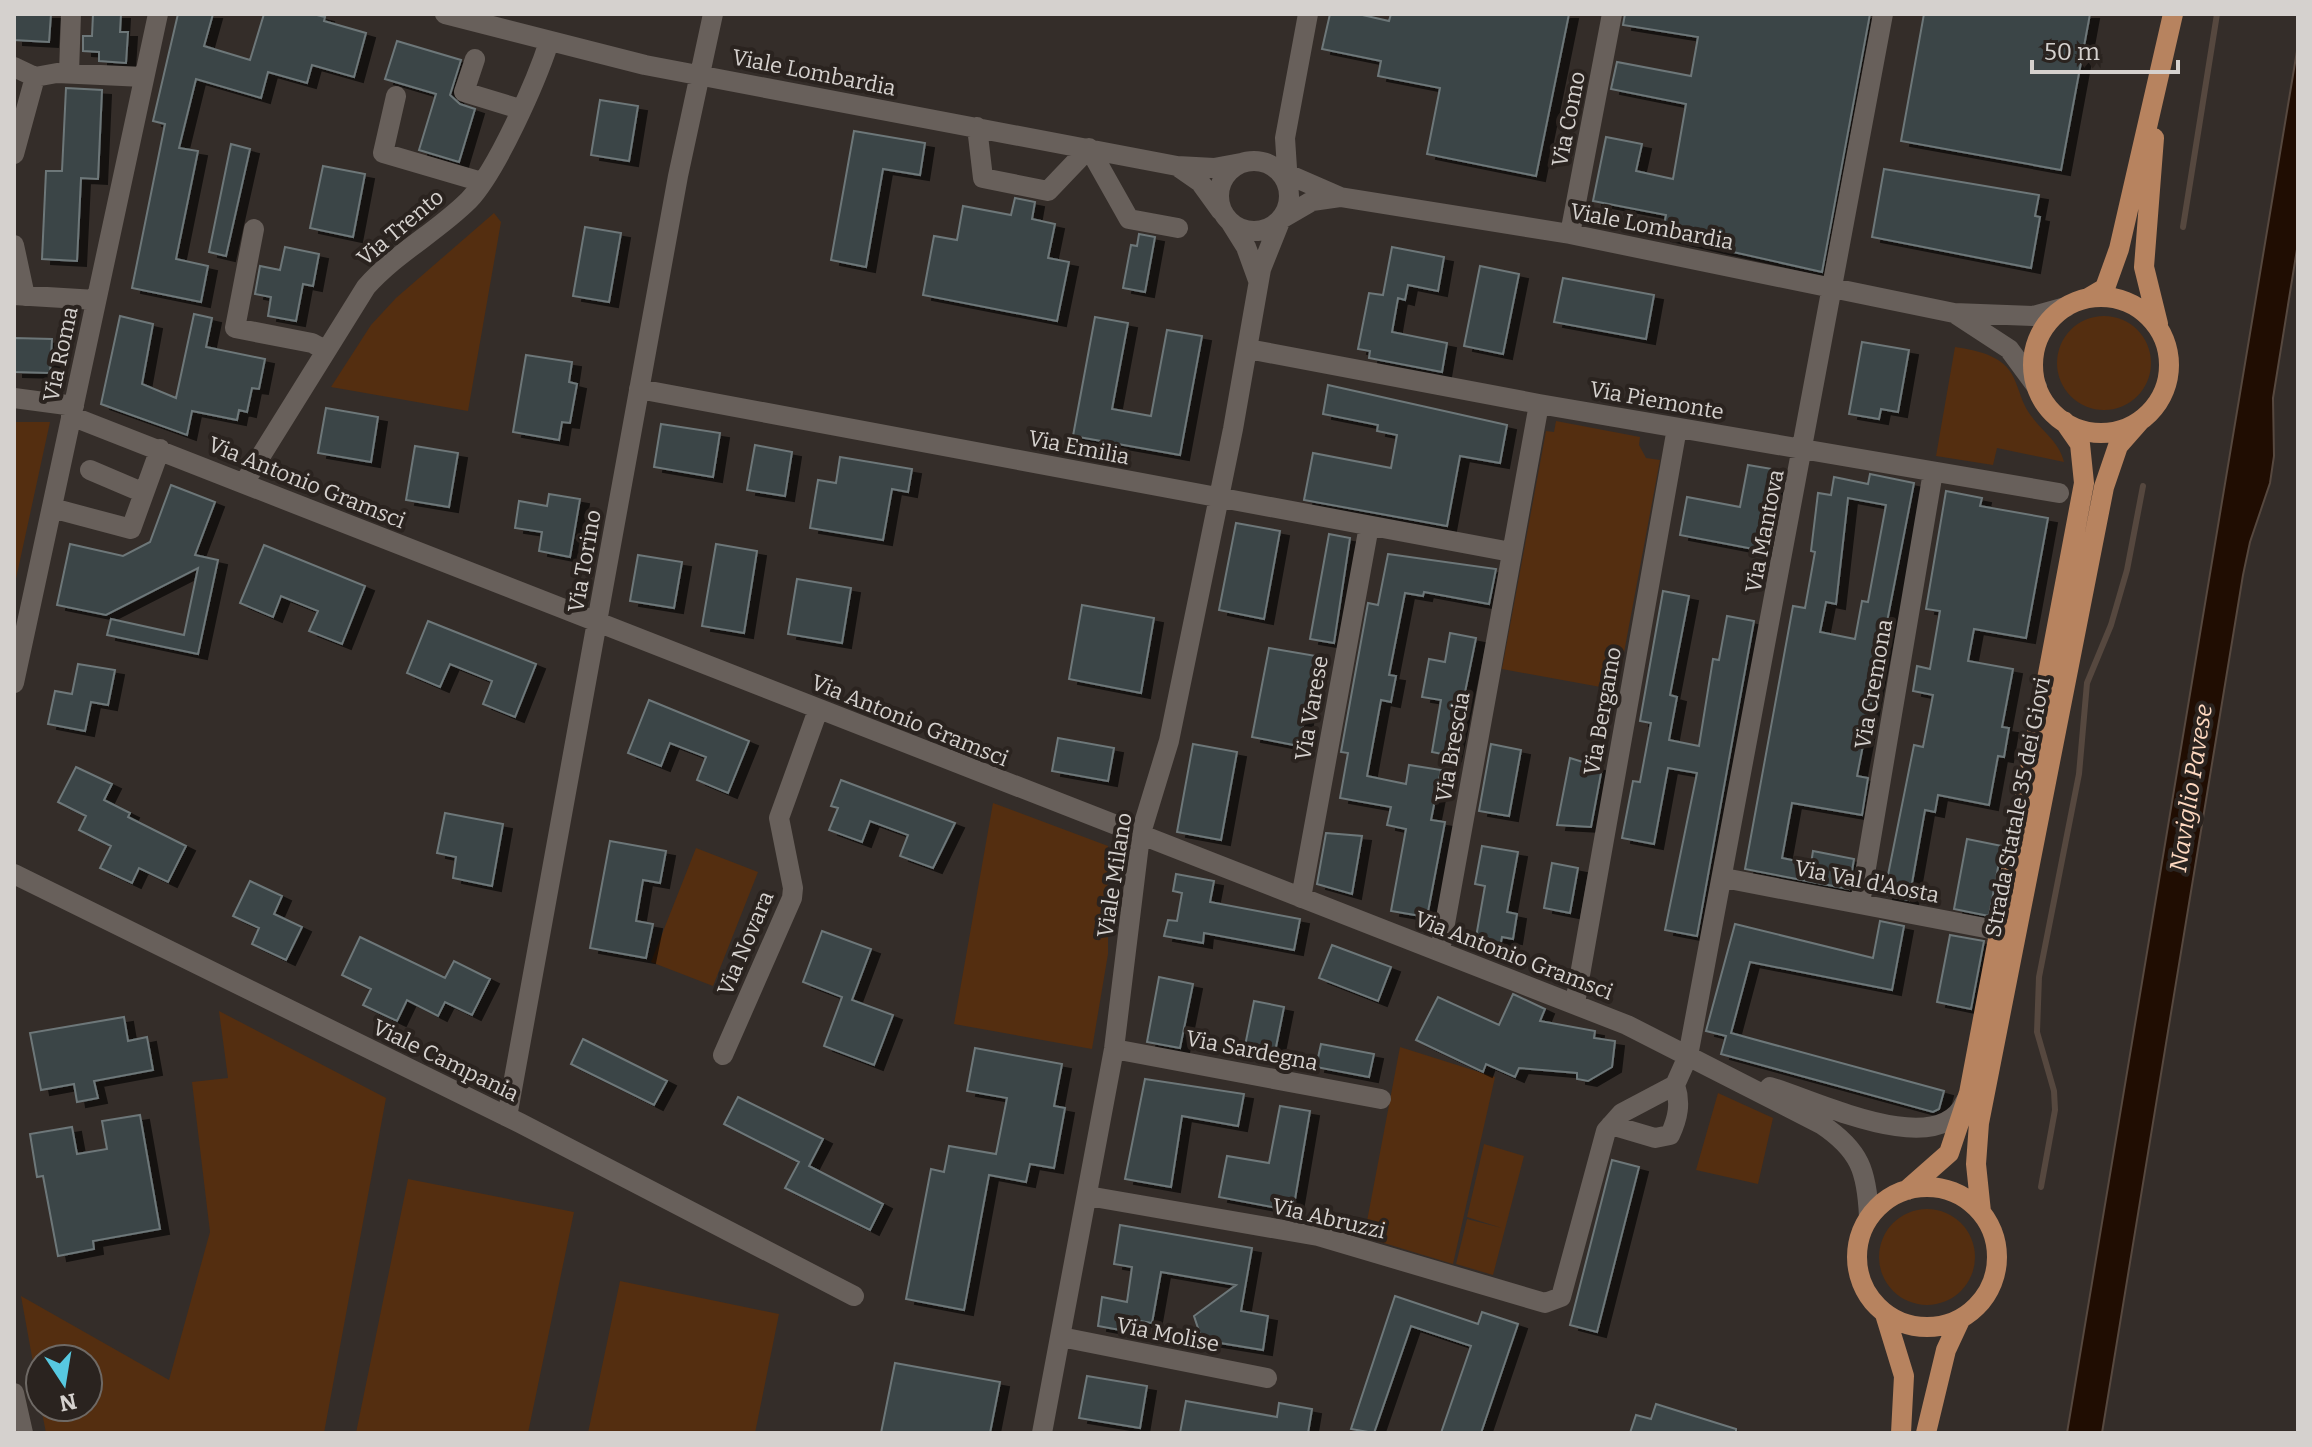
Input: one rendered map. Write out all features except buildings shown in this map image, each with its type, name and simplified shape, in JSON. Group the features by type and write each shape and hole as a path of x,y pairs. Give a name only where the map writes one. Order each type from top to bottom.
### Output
{"main road":[{"path":"2159,88 2144,267 2150,301 2169,358 2168,381 2155,407 2140,421 2103,433 2084,431 2064,421 2045,403 2037,387 2033,367 2036,344 2050,320 2066,307 2102,292 2112,270 2159,88 2173,14"},
{"path":"2088,298 2111,297 2130,303 2147,314 2163,335"},
{"name":"Strada Statale 35 dei Giovi","path":"1907,1190 1949,1153 1969,1093 2084,483 2080,444 2064,421"},
{"name":"Strada Statale 35 dei Giovi","path":"1981,1212 1976,1164 1979,1123 2104,487 2118,446 2140,421"},
{"path":"1926,1433 1946,1350 1960,1320 1979,1304 1993,1283 1997,1259 1993,1234 1981,1212 1966,1199 1947,1190 1927,1187 1907,1190 1886,1200 1869,1217 1859,1236 1856,1258 1860,1280 1870,1299 1885,1314 1903,1324 1922,1327 1960,1320"},
{"path":"1885,1314 1904,1376 1901,1433"}],"street":[{"path":"69,73 71,14"},
{"name":"Via Roma","path":"151,14 153,35"},
{"name":"Via Roma","path":"14,683 20,623 52,508 158,14"},
{"name":"Viale Lombardia","path":"447,14 549,42 701,74 1177,166 1206,168 1242,163"},
{"name":"Via Torino","path":"507,1117 678,176 713,14"},
{"path":"1287,122 1265,152 1229,172 1221,184 1219,201 1226,218 1253,232 1271,228 1281,219 1288,205 1284,178 1287,122 1308,14"},
{"name":"Via Como","path":"1570,234 1612,14"},
{"name":"Via Mantova","path":"1675,1085 1688,1056 1724,878 1883,14"},
{"name":"Via Trento","path":"244,483 325,350 378,274 446,221 482,182 520,109 549,42"},
{"path":"475,59 464,92 520,109"},
{"path":"14,67 35,77 69,73 144,77"},
{"path":"14,154 35,77"},
{"path":"396,96 383,153 482,182"},
{"path":"977,127 983,178 1048,191 1089,148 1129,219 1178,228"},
{"path":"1242,163 1263,162 1284,178"},
{"name":"Viale Lombardia","path":"1177,166 1200,182 1226,218"},
{"name":"Viale Lombardia","path":"1284,178 1340,197 1570,234 1954,313 2033,316 2066,307"},
{"name":"Viale Lombardia","path":"1281,219 1312,201 1340,197"},
{"name":"Viale Milano","path":"1226,218 1246,247 1258,280"},
{"name":"Viale Milano","path":"1042,1433 1114,1049 1140,836 1169,741 1248,349 1258,280 1281,219"},
{"path":"254,229 235,328 312,343 325,350"},
{"path":"14,245 20,296 96,300"},
{"name":"Viale Lombardia","path":"1954,313 2009,349 2037,387"},
{"name":"Via Piemonte","path":"1248,349 1803,451 2059,493"},
{"name":"Via Emilia","path":"639,389 1511,552"},
{"name":"Via Antonio Gramsci","path":"14,398 72,411 244,483 818,710 1575,1003 1728,1075 1845,1139 1859,1158 1869,1217"},
{"name":"Via Brescia","path":"1440,951 1539,404"},
{"name":"Via Bergamo","path":"1575,1003 1677,428"},
{"path":"52,508 131,529 160,449"},
{"path":"90,470 144,493"},
{"name":"Via Cremona","path":"1860,903 1933,472"},
{"name":"Via Varese","path":"1301,898 1369,526"},
{"name":"Via Novara","path":"723,1055 792,898 793,888 779,818 818,710"},
{"name":"Viale Campania","path":"14,874 507,1117 854,1296"},
{"name":"Via Val d'Aosta","path":"1724,878 2001,931"},
{"name":"Via Sardegna","path":"1114,1049 1381,1099"},
{"name":"Via Antonio Gramsci","path":"1728,1075 1904,1129 1928,1130 1952,1119 1969,1093"},
{"path":"1675,1085 1679,1098 1677,1120 1670,1135 1655,1138 1611,1125 1622,1113 1675,1085"},
{"name":"Via Abruzzi","path":"1088,1196 1318,1236 1545,1303 1555,1301 1564,1290 1606,1131 1611,1125"},
{"name":"Via Molise","path":"1061,1337 1267,1378"},
{"path":"14,1393 23,1433"}],"shaded area":[{"path":"494,213 501,222 468,411 331,387 371,325 396,298"},
{"path":"2104,316 2122,319 2137,330 2148,345 2151,363 2148,381 2137,396 2122,407 2104,410 2086,407 2071,396 2060,381 2057,363 2060,345 2071,330 2086,319"},
{"path":"1955,347 1992,356 2006,367 2012,374 2026,409 2055,443 2064,462 1997,448 1993,465 1936,456"},
{"path":"1556,421 1640,437 1639,445 1646,458 1660,460 1617,690 1502,669 1546,431 1554,432"},
{"path":"14,422 50,422 14,588"},
{"path":"993,803 1108,846 1108,954 1092,1049 954,1024"},
{"path":"696,848 758,872 713,986 651,962"},
{"path":"219,1011 386,1098 324,1433 46,1433 44,1423 104,1423 104,1343 169,1380 210,1232 192,1082 228,1078"},
{"path":"1400,1047 1495,1077 1453,1264 1364,1237"},
{"path":"1718,1093 1773,1118 1758,1184 1696,1170"},
{"path":"1484,1144 1524,1156 1493,1275 1456,1264 1467,1219 1502,1228 1467,1217"},
{"path":"408,1179 574,1212 528,1433 356,1433"},
{"path":"1927,1209 1945,1213 1961,1223 1971,1239 1975,1257 1971,1275 1961,1291 1945,1301 1927,1305 1909,1301 1893,1291 1883,1275 1879,1257 1883,1239 1893,1223 1909,1213"},
{"path":"620,1281 779,1314 755,1433 588,1433"},
{"path":"21,1296 104,1343 30,1343"}],"water":[{"name":"Naviglio Pavese","path":"2298,45 2298,243 2273,398 2274,456 2270,483 2250,542 2243,575 2102,1433 2067,1433"}],"waterway":[{"path":"2183,227 2217,14"},
{"path":"2041,1187 2055,1110 2054,1091 2037,1032 2039,977 2079,774 2087,683 2111,625 2127,570 2143,486"}]}
